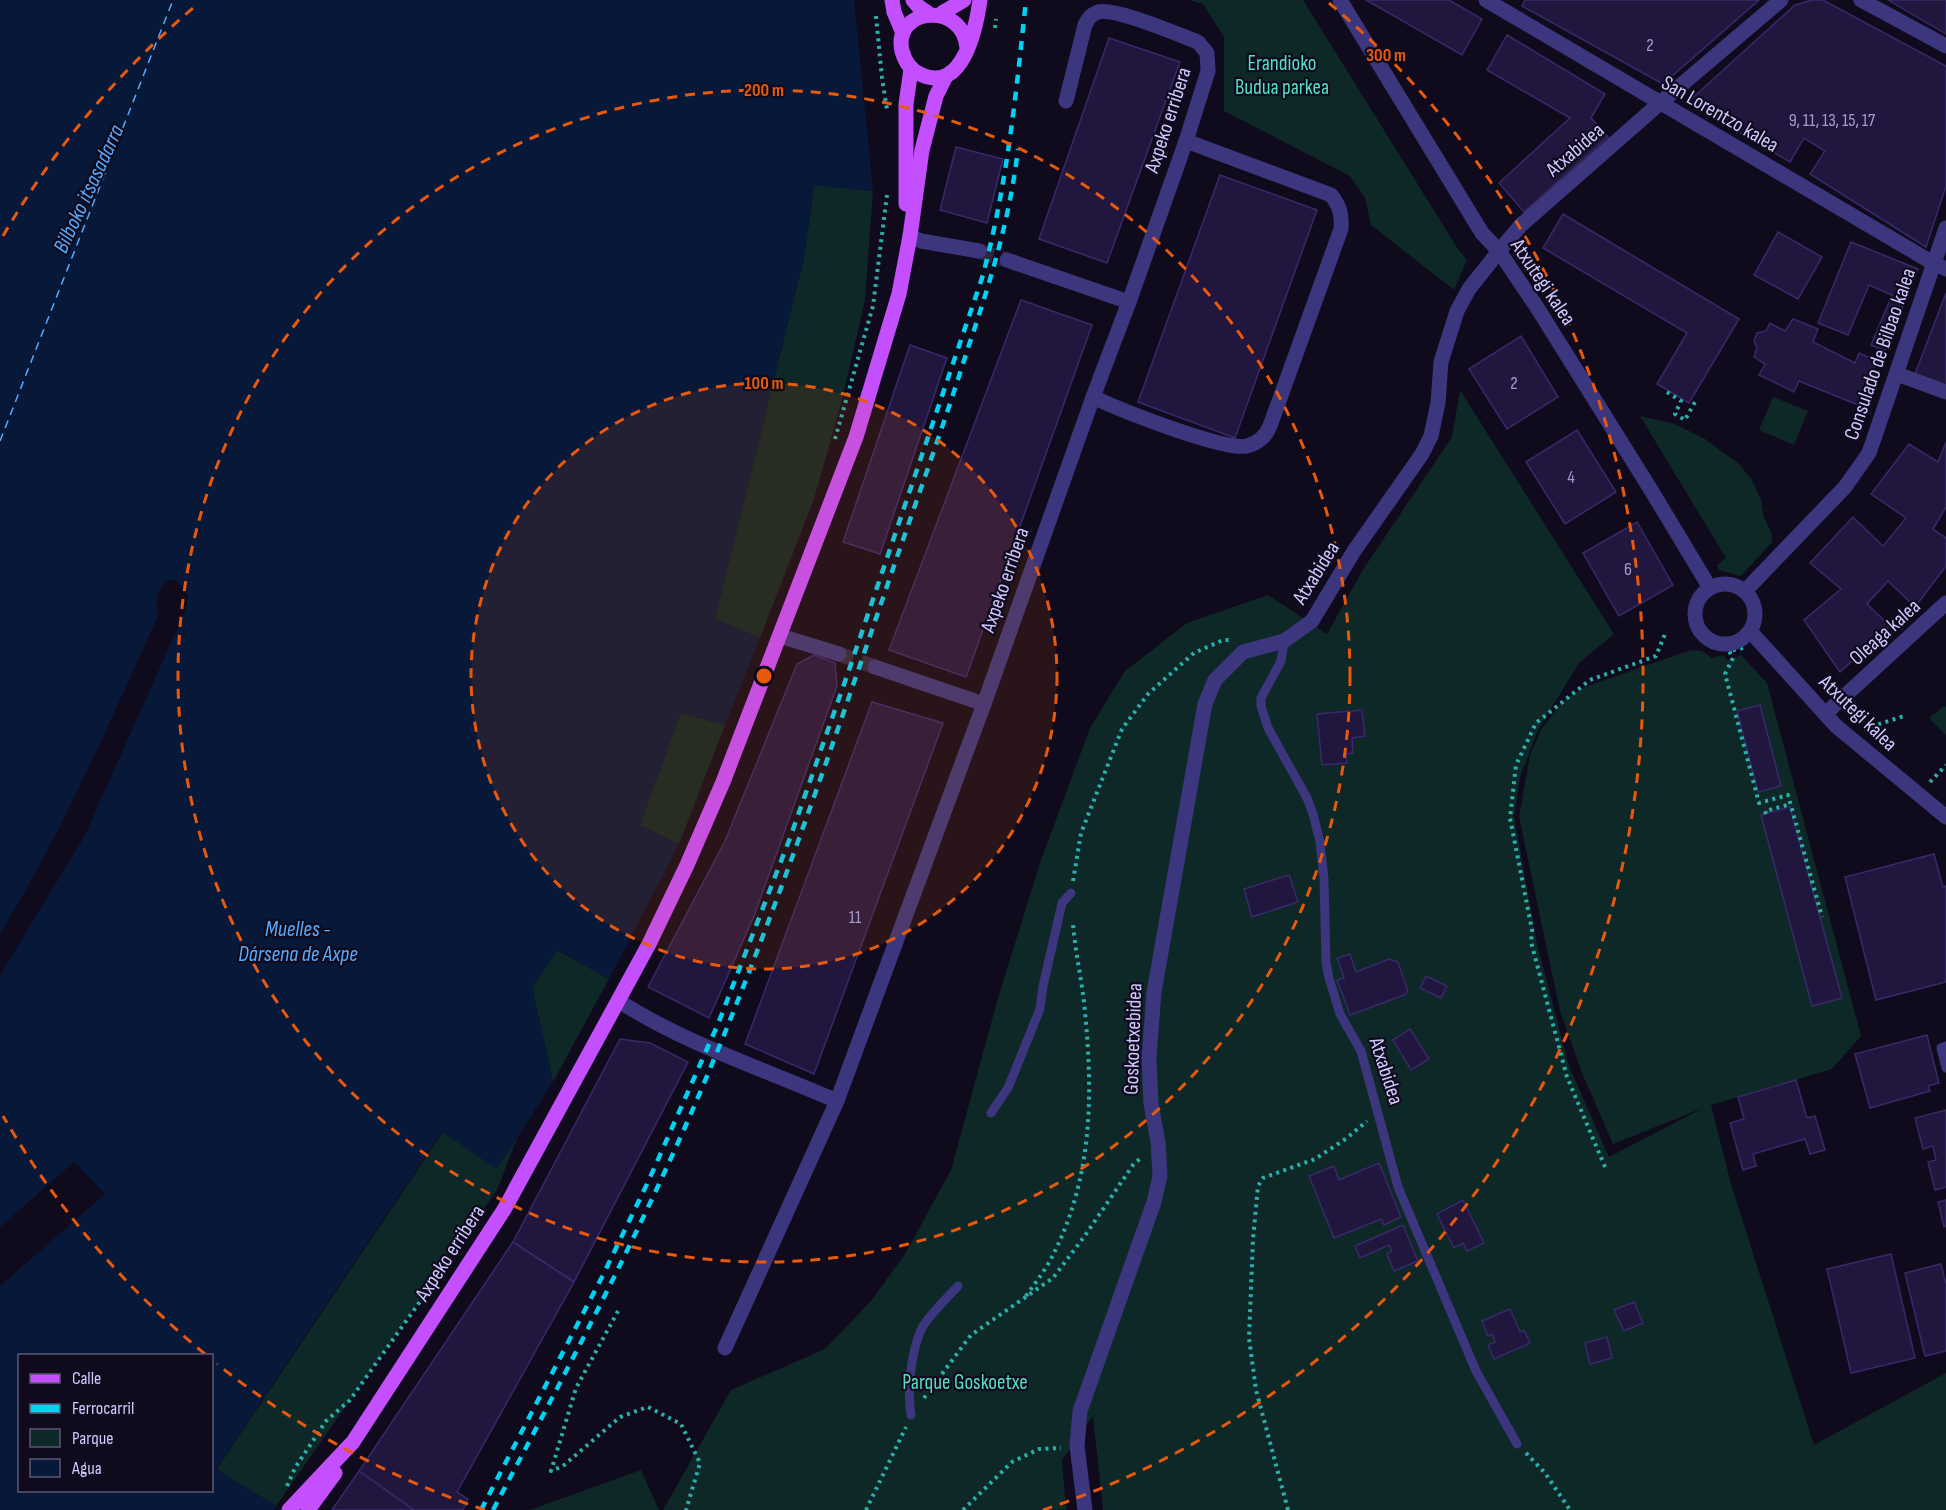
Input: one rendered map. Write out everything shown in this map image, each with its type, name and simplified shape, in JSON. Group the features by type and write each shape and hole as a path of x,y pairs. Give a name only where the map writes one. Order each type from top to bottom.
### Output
{"main road":[{"path":"892,0 894,12 903,33"},
{"path":"914,0 919,7 951,17 963,30 966,48"},
{"path":"964,0 935,13 918,16 909,24 903,33 901,46 904,58 911,69 927,77 946,76 960,65 974,31 980,0"},
{"name":"Axpeko erribera","path":"910,236 906,222 905,138 906,104 911,69"},
{"name":"Axpeko erribera","path":"290,1510 353,1442 424,1329 459,1282 505,1208 619,1001 687,865 723,782 856,437 899,294 922,150 936,96 946,76"},
{"path":"308,1510 334,1475 353,1442"}],"street":[{"name":"Atxutegi kalea","path":"1340,0 1482,233 1499,251 1538,309 1710,588"},
{"name":"San Lorentzo kalea","path":"1486,0 1509,6 1660,103 1940,266"},
{"name":"Atxabidea","path":"1284,641 1312,621 1354,551 1422,454 1431,436 1438,404 1441,362 1456,311 1469,288 1521,225 1781,0"},
{"path":"1861,0 1946,46"},
{"name":"Axpeko erribera","path":"725,1348 837,1101 984,704 1186,141 1208,71 1207,53 1198,42 1114,12 1103,11 1090,16 1085,26 1066,101"},
{"path":"1093,396 1179,430 1221,444 1236,446 1247,446 1266,435 1274,415 1341,229 1342,216 1338,204 1331,195 1186,141"},
{"name":"Consulado de Bilbao kalea","path":"1745,591 1845,487 1869,453 1940,266 1946,228"},
{"path":"910,236 921,241 979,251"},
{"path":"1007,260 1129,302"},
{"path":"1898,374 1946,392"},
{"path":"1724,584 1745,591 1754,606 1754,623 1750,631 1736,642 1728,644 1718,643 1703,634 1698,626 1696,610 1703,594 1710,588 1724,584"},
{"name":"Oleaga kalea","path":"1826,714 1946,603"},
{"name":"Atxutegi kalea","path":"1750,631 1826,714 1876,760 1946,817"},
{"path":"780,636 839,654"},
{"name":"Goskoetxebidea","path":"1085,1510 1077,1446 1080,1411 1154,1202 1160,1176 1158,1142 1151,1104 1149,1058 1154,992 1205,704 1215,680 1243,652 1284,641"},
{"path":"875,667 984,704"},
{"path":"619,1001 655,1022 837,1101"}],"lane":[{"name":"Atxabidea","path":"1284,641 1281,661 1261,698 1261,706 1268,728 1307,798 1313,814 1320,842 1324,879 1326,963 1329,978 1340,1014 1361,1051 1398,1187 1476,1371 1517,1444"},
{"path":"991,1113 1008,1088 1040,1009 1062,903 1071,893"},
{"path":"1946,1046 1941,1048 1946,1068"},
{"path":"911,1414 908,1398 911,1366 921,1328 957,1286"}],"path":[{"path":"876,11 887,115"},
{"path":"834,440 873,306 889,186"},
{"path":"1668,392 1681,401 1675,414 1685,420 1696,400"},
{"path":"1605,1167 1567,1077 1531,942 1532,930 1510,818 1516,765 1536,723 1590,680 1656,656 1665,634"},
{"path":"1026,1296 1054,1256 1072,1214 1086,1155 1090,1080 1084,1000 1074,938 1071,893 1081,832 1122,729 1148,694 1194,653 1223,640 1233,640"},
{"path":"1762,645 1749,651 1742,647 1729,651 1733,658 1725,674 1759,803 1788,795 1822,917"},
{"path":"1864,729 1904,716"},
{"path":"1927,784 1946,765"},
{"path":"1766,814 1765,812 1791,804"},
{"path":"1288,1510 1256,1390 1249,1338 1253,1239 1258,1186 1263,1178 1315,1159 1347,1138 1377,1113"},
{"path":"866,1510 911,1414 970,1335 1053,1278 1133,1165 1158,1142"},
{"path":"286,1488 295,1468 326,1421 350,1400 438,1276"},
{"path":"618,1311 576,1388 551,1471 563,1466 620,1416 648,1407 681,1424 700,1463 686,1510"},
{"path":"1517,1444 1545,1473 1570,1510"},
{"path":"963,1510 1012,1462 1040,1449 1077,1446"}],"green space":[{"name":"Erandioko Budua parkea","path":"1189,0 1303,0 1467,260 1454,290 1371,225 1365,198 1350,176 1224,111 1224,37 1203,4"},
{"path":"814,185 873,191 865,300 842,400 814,499 760,638 715,619 804,258"},
{"name":"Parque Goskoetxe","path":"1460,390 1614,634 1579,663 1538,730 1520,777 1514,816 1537,944 1569,1066 1609,1157 1703,1108 1613,1144 1582,1073 1560,1011 1519,817 1530,755 1542,728 1564,700 1585,687 1691,650 1702,651 1712,658 1723,655 1727,660 1741,655 1767,683 1861,1036 1832,1069 1711,1105 1731,1184 1814,1445 1946,1373 1946,1510 1103,1510 1093,1416 1062,1460 1066,1510 663,1510 731,1390 825,1349 871,1301 905,1254 951,1170 998,998 1041,860 1090,728 1125,671 1187,623 1268,595 1327,634 1364,568 1452,437"},
{"path":"1773,397 1808,411 1794,445 1759,430"},
{"path":"1640,416 1675,424 1705,439 1739,464 1752,480 1761,500 1764,518 1772,534 1772,542 1741,576 1719,570 1717,565 1726,558"},
{"path":"1944,706 1946,707 1946,735 1929,718"},
{"path":"681,713 725,725 679,844 639,825"},
{"path":"557,950 609,979 553,1082 532,988"},
{"path":"520,1131 497,1190 276,1506 216,1470 443,1132 497,1168"},
{"path":"641,1470 659,1510 530,1510"}],"water":[{"path":"0,0 854,0 873,191 814,185 804,258 715,619 760,638 725,725 681,713 640,825 679,844 609,979 558,950 532,988 553,1082 497,1169 442,1132 216,1469 276,1506 273,1510 0,1510 0,1286 105,1194 74,1162 0,1227 0,975 84,837 184,614 188,597 182,587 174,581 166,582 159,592 158,616 103,737 23,896 0,934"}],"building":[{"path":"1366,0 1449,0 1482,19 1462,55"},
{"path":"1525,0 1759,0 1663,84 1522,6"},
{"path":"1812,0 1823,0 1946,66 1946,186 1926,247 1810,174 1825,151 1804,138 1790,162 1688,102 1795,5"},
{"path":"1888,0 1946,0 1946,34"},
{"path":"1507,35 1605,94 1591,118 1608,137 1524,212 1499,183 1570,118 1487,70"},
{"path":"1109,38 1180,62 1107,263 1039,239"},
{"path":"956,147 1003,159 987,223 940,210"},
{"path":"1220,175 1317,210 1235,438 1138,402"},
{"path":"1563,214 1739,319 1689,403 1657,384 1687,333 1543,248"},
{"path":"1778,232 1822,257 1798,299 1754,275"},
{"path":"1851,242 1918,269 1885,351 1871,345 1892,295 1869,285 1848,335 1818,323"},
{"path":"1946,293 1946,386 1915,374"},
{"path":"1021,300 1092,325 966,677 889,650"},
{"path":"1793,319 1818,329 1813,342 1855,363 1859,353 1877,361 1858,405 1799,381 1794,392 1759,375 1765,364 1754,357 1757,348 1754,341 1757,333 1766,331 1770,323 1785,331"},
{"path":"1521,336 1558,397 1507,429 1469,369"},
{"path":"910,345 947,358 880,554 843,542"},
{"path":"1577,430 1616,492 1565,524 1526,462"},
{"path":"1946,442 1946,507 1933,529 1946,538 1946,566 1915,607 1888,581 1867,604 1890,626 1840,672 1804,620 1841,589 1810,563 1853,517 1883,546 1906,518 1871,494 1909,444 1938,462"},
{"path":"1637,522 1673,585 1619,616 1583,553"},
{"path":"814,655 835,663 837,686 754,916 709,1018 648,987 725,841 797,664"},
{"path":"872,702 943,723 814,1074 745,1044"},
{"path":"1760,705 1781,786 1758,792 1737,711"},
{"path":"1362,710 1365,736 1352,738 1353,753 1346,754 1347,763 1322,765 1317,714"},
{"path":"1790,807 1842,998 1812,1006 1761,815"},
{"path":"1934,854 1943,887 1946,886 1946,982 1876,1000 1845,877"},
{"path":"1289,875 1298,902 1252,917 1244,889"},
{"path":"1350,954 1356,972 1389,959 1398,962 1408,991 1404,995 1350,1015 1337,980 1344,978 1337,958"},
{"path":"1426,976 1447,986 1441,998 1420,988"},
{"path":"1410,1029 1429,1059 1411,1070 1393,1040"},
{"path":"1927,1035 1939,1083 1928,1086 1930,1091 1870,1108 1855,1054"},
{"path":"620,1039 650,1043 688,1062 574,1282 513,1242"},
{"path":"1796,1080 1807,1118 1815,1116 1825,1150 1810,1154 1805,1139 1753,1154 1756,1166 1743,1170 1730,1123 1744,1119 1738,1097"},
{"path":"1946,1110 1946,1187 1935,1190 1928,1162 1936,1160 1933,1146 1923,1149 1915,1118"},
{"path":"1379,1163 1401,1217 1384,1225 1381,1219 1334,1238 1309,1176 1334,1166 1339,1180"},
{"path":"1463,1200 1484,1243 1467,1251 1463,1243 1454,1248 1437,1214"},
{"path":"1946,1200 1946,1226 1944,1227 1938,1202"},
{"path":"1403,1225 1418,1261 1394,1271 1387,1254 1392,1251 1389,1245 1360,1258 1355,1246"},
{"path":"513,1242 574,1282 457,1492 468,1499 463,1510 414,1510 359,1471"},
{"path":"1891,1254 1915,1358 1851,1373 1827,1269"},
{"path":"1941,1264 1946,1285 1946,1351 1925,1356 1905,1273"},
{"path":"1634,1302 1643,1323 1624,1331 1614,1310"},
{"path":"1510,1309 1520,1332 1524,1330 1530,1343 1494,1359 1488,1345 1495,1342 1492,1334 1488,1336 1482,1321"},
{"path":"1607,1337 1612,1358 1590,1364 1585,1343"},
{"path":"359,1471 414,1510 332,1510"}],"ferry route":[{"path":"0,441 173,0"}],"tunnel":[{"path":"979,251 1007,260"},
{"path":"839,654 875,667"}],"railway":[{"path":"481,1510 602,1277 648,1182 718,1024 790,838 982,278 1004,175 1026,0"},
{"path":"493,1510 574,1356 651,1201 699,1095 753,962 827,760 976,324 1004,225 1018,149"}],"water label":[{"name":"Bilboko itsasadarra","path":"89,189"},
{"name":"Muelles - Dársena de Axpe","path":"298,942"}]}
